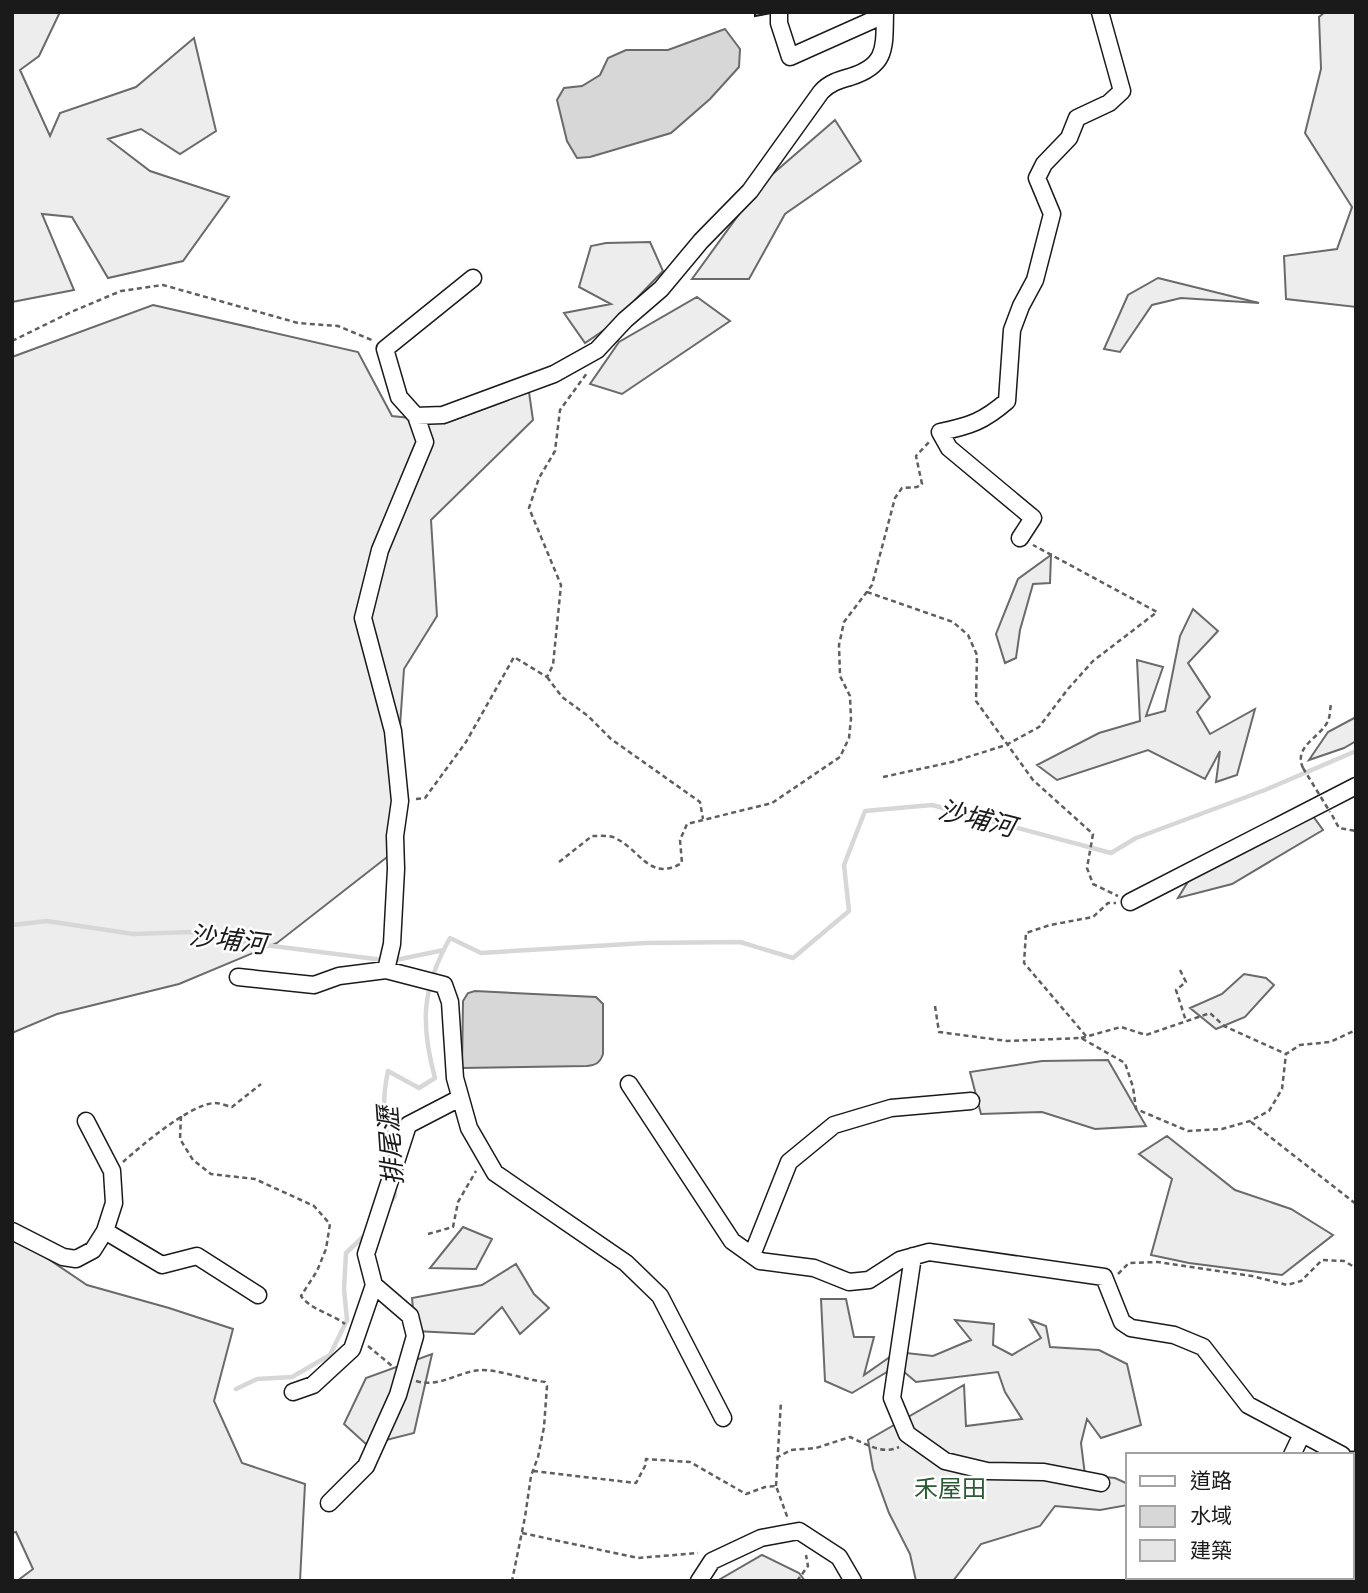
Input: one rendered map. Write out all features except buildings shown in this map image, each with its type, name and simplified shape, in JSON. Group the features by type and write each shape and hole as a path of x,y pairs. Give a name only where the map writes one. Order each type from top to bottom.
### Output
{"street":[{"path":"416,416 443,415 554,374 597,350 625,320 661,289 701,241 750,191 821,92 832,83 863,72 876,64 883,50 885,14 790,57 779,23 779,12"},
{"path":"1020,538 1033,518 948,448 940,432 972,426 1007,401 1012,330 1035,280 1052,214 1037,178 1044,164 1069,138 1077,118 1109,103 1122,91 1100,12"},
{"path":"386,970 390,952 396,869 395,836 400,801 393,731 363,618 380,550 425,442 416,416 399,397 385,349 473,278"},
{"path":"1130,902 1356,786"},
{"path":"238,977 314,985 339,976 386,970 444,985 450,1002 454,1078 469,1128 495,1173 626,1264 660,1296 723,1418"},
{"path":"629,1084 732,1241 760,1261 814,1268 849,1282 869,1280 900,1259 929,1252 1104,1277 1122,1322 1131,1328 1174,1335 1203,1347 1248,1405 1338,1453"},
{"path":"329,1503 366,1466 398,1395 415,1336 410,1316 374,1285 366,1254 408,1125 460,1098"},
{"path":"752,1255 771,1213 789,1162 834,1125 891,1108 971,1101"},
{"path":"12,1231 63,1257 76,1259 93,1250 105,1231 114,1203 112,1171 86,1121"},
{"path":"105,1231 162,1265 197,1256 258,1295"},
{"path":"913,1256 892,1398 907,1434 945,1461 987,1471 1044,1472 1101,1483"},
{"path":"293,1392 313,1385 352,1349 374,1285"},
{"path":"1293,1453 1303,1434"},
{"path":"699,1581 712,1561 761,1538 798,1533 839,1557 853,1581"}],"path":[{"path":"12,341 121,291 163,285 298,323 338,327 368,337 385,349"},
{"path":"547,677 553,665 561,585 529,508 539,478 555,451 560,410 585,379 597,350"},
{"path":"559,862 592,836 614,837 653,868 670,870 682,863 680,840 687,824 772,803 840,757 849,738 851,719 850,696 840,676 839,645 844,622 867,592 875,575 895,498 902,488 922,484 917,471 916,456 940,432"},
{"path":"883,777 951,762 1006,745 1039,727 1093,661 1157,611 1020,538"},
{"path":"867,592 953,622 968,635 977,655 975,701 1034,780 1093,834 1087,868 1093,884 1130,902"},
{"path":"400,801 425,798 466,742 513,657 547,677 562,697 611,739 700,802 703,820"},
{"path":"1331,704 1328,721 1303,750 1300,761 1339,828 1356,831"},
{"path":"1086,1036 1024,962 1026,933 1050,925 1093,917 1108,903 1130,902"},
{"path":"1181,970 1186,982 1176,990 1186,1021"},
{"path":"935,1006 939,1032 1007,1041 1081,1038 1121,1027 1146,1035 1210,1013 1224,1026 1286,1054"},
{"path":"1286,1054 1300,1045 1330,1042 1356,1030"},
{"path":"1081,1038 1125,1063 1133,1087 1136,1109 1188,1131 1222,1129 1250,1121 1269,1111 1282,1089 1286,1054"},
{"path":"112,1171 181,1116 214,1103 232,1107 261,1084"},
{"path":"181,1116 180,1139 193,1160 211,1174 255,1179 314,1206 330,1224 326,1249 301,1296 306,1303 335,1316 372,1351 412,1380 425,1384 446,1381 481,1370 545,1382 544,1427 512,1581"},
{"path":"1250,1121 1356,1204"},
{"path":"428,1234 453,1227 458,1202 485,1156"},
{"path":"1107,1284 1129,1264 1158,1262 1252,1276 1287,1285 1301,1282 1322,1260 1344,1261 1356,1268"},
{"path":"781,1401 776,1486 798,1533 808,1566 797,1581"},
{"path":"776,1458 791,1450 816,1448 850,1437 879,1450 891,1451 915,1440"},
{"path":"533,1471 636,1483 646,1460 690,1462 746,1494 776,1486"},
{"path":"522,1533 638,1558 707,1552"}],"shaded area":[{"path":"12,12 60,12 39,56 20,70 50,136 60,113 136,87 194,38 216,131 180,154 141,129 108,139 150,171 229,197 183,261 108,278 72,217 42,214 74,290 12,302"},
{"path":"1325,12 1356,12 1356,307 1286,299 1284,256 1337,249 1352,207 1305,133 1321,69 1319,17"},
{"path":"835,120 861,161 785,214 749,279 692,279 761,184"},
{"path":"650,242 663,271 610,326 585,343 564,313 611,304 579,287 591,246"},
{"path":"1158,278 1259,303 1181,298 1152,305 1120,352 1104,349 1128,295"},
{"path":"697,297 730,321 622,394 590,384 619,342"},
{"path":"153,305 358,352 392,416 448,422 529,392 533,420 431,520 437,616 404,669 391,854 277,943 179,984 57,1014 12,1033 12,357"},
{"path":"1051,555 1050,583 1033,584 1020,630 1016,658 1005,663 996,634 1018,579"},
{"path":"1193,609 1218,631 1188,663 1210,697 1197,712 1210,734 1255,709 1237,775 1216,782 1220,751 1205,779 1148,750 1057,780 1037,765 1099,733 1140,721 1137,660 1163,667 1146,716 1165,711 1180,636"},
{"path":"1356,717 1356,741 1309,760 1328,732"},
{"path":"1310,812 1323,830 1232,884 1178,898 1189,880"},
{"path":"1244,974 1266,978 1274,985 1245,1017 1216,1029 1190,1008 1222,994"},
{"path":"1108,1060 1146,1126 1095,1129 1042,1112 981,1114 970,1072 1042,1061"},
{"path":"1167,1136 1235,1190 1291,1209 1333,1235 1282,1275 1189,1263 1151,1255 1172,1179 1139,1154"},
{"path":"463,1227 492,1239 476,1269 430,1268"},
{"path":"12,1239 23,1242 87,1285 233,1329 214,1401 242,1463 305,1484 300,1581 17,1581 33,1569 16,1532 12,1533"},
{"path":"516,1264 534,1294 549,1308 520,1334 502,1307 474,1334 415,1331 412,1298 482,1285"},
{"name":"禾屋田","path":"821,1299 846,1299 854,1337 874,1337 864,1375 897,1352 933,1356 971,1340 955,1320 994,1324 993,1345 1012,1355 1041,1338 1030,1320 1046,1326 1050,1347 1099,1350 1127,1364 1141,1425 1101,1438 1087,1419 1081,1443 1085,1475 1115,1478 1126,1483 1126,1505 1100,1510 1055,1506 1040,1526 981,1544 953,1581 916,1581 910,1554 889,1513 873,1469 868,1440 964,1385 966,1426 1022,1419 1005,1392 998,1372 916,1382 897,1366 852,1393 825,1381"},
{"path":"432,1354 414,1433 367,1445 344,1424 366,1378"},
{"path":"762,1555 799,1573 805,1581 717,1581"}],"water":[{"path":"725,29 740,49 739,67 710,99 671,133 590,157 577,158 567,141 557,100 564,88 582,86 600,75 608,58 626,50 668,50"},
{"path":"475,991 596,997 603,1004 602,1057 597,1063 587,1066 462,1068 463,1001 468,993"}],"waterway":[{"name":"沙埔河","path":"392,1158 384,1115 388,1071 419,1088 435,1078 427,1040 426,1006 434,973 450,938 481,953 645,943 740,942 793,958 849,911 844,865 865,811 932,805 1111,853 1136,838 1265,790 1356,751"},
{"name":"沙埔河","path":"12,925 47,921 133,934 192,932 257,944 391,961 444,950"},
{"name":"排尾瀝","path":"388,1205 395,1196 394,1188"},
{"name":"排尾瀝","path":"236,1389 257,1379 292,1377 330,1355 347,1320 344,1289 346,1253 366,1234"}]}
